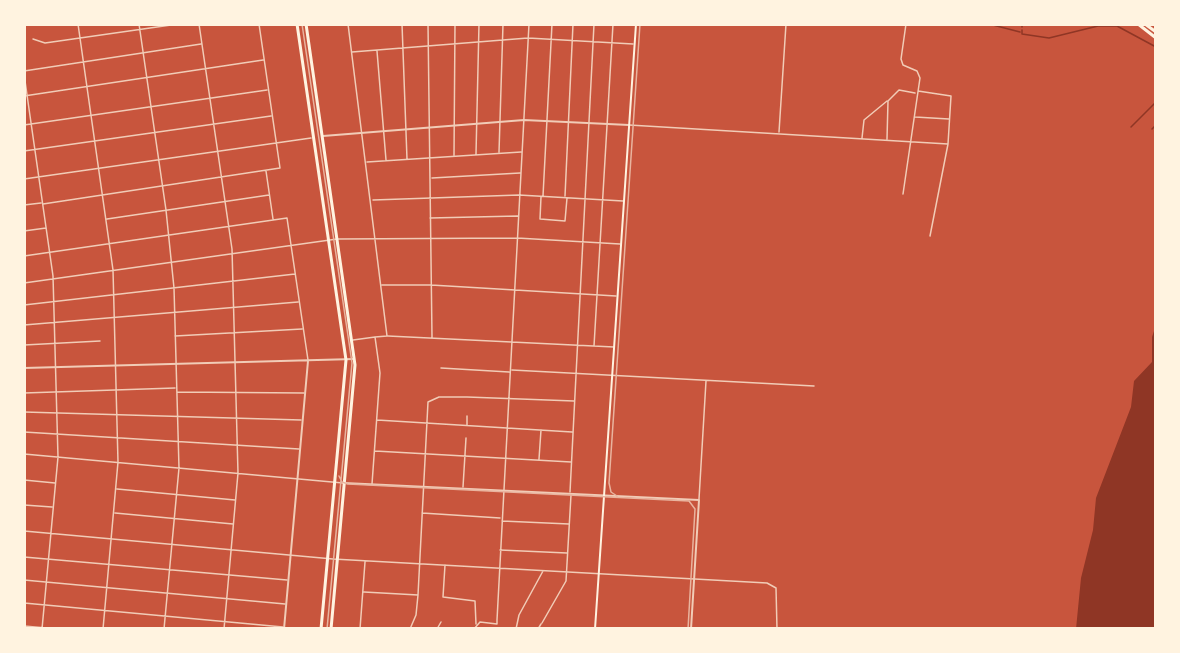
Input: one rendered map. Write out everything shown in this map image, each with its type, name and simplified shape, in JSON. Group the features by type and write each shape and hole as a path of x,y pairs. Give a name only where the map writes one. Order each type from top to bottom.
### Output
{"main road":[{"path":"297,24 346,360 321,629"},
{"path":"306,24 354,359 331,629"},
{"path":"595,629 636,24"},
{"path":"1138,24 1156,38"},
{"path":"1145,24 1156,32"},
{"path":"314,138 323,136"}],"street":[{"path":"78,24 113,270 118,462 104,629"},
{"path":"139,24 166,210 175,312 179,468 164,629"},
{"path":"33,39 45,43 178,24"},
{"path":"199,24 232,252 238,473 224,629"},
{"path":"24,205 280,168 259,24"},
{"path":"348,24 387,336"},
{"path":"402,24 407,160"},
{"path":"428,24 432,337"},
{"path":"454,156 455,24"},
{"path":"476,155 478,24"},
{"path":"499,153 503,24"},
{"path":"500,629 497,624 501,520 529,24"},
{"path":"552,24 540,219 565,221 573,24"},
{"path":"538,629 566,583 594,24"},
{"path":"594,346 613,24"},
{"path":"779,133 786,24"},
{"path":"903,194 912,142 919,73 903,65 901,59 906,24"},
{"path":"352,52 528,38 634,44"},
{"path":"42,628 58,457 53,279 25,96 25,71 202,43"},
{"path":"377,50 386,161"},
{"path":"25,96 264,60"},
{"path":"24,125 268,90"},
{"path":"862,138 864,120 899,90 951,96 948,144 930,236"},
{"path":"887,140 888,101"},
{"path":"24,151 272,116"},
{"path":"914,117 950,120"},
{"path":"323,136 524,120 948,144"},
{"path":"24,179 314,138"},
{"path":"366,162 522,152"},
{"path":"266,171 273,220"},
{"path":"430,178 521,173"},
{"path":"106,219 269,195"},
{"path":"371,200 519,195 624,201"},
{"path":"430,218 518,216"},
{"path":"24,256 287,218 308,361 284,628 24,603"},
{"path":"24,231 46,228"},
{"path":"24,283 232,252 338,239 517,238 621,244"},
{"path":"24,305 296,274"},
{"path":"381,285 431,285 617,296"},
{"path":"24,325 299,302"},
{"path":"175,336 303,329"},
{"path":"352,340 387,336 432,337 614,347"},
{"path":"372,485 380,373 375,337"},
{"path":"24,345 100,341"},
{"path":"24,368 354,359"},
{"path":"441,368 814,386"},
{"path":"691,629 706,381"},
{"path":"24,393 116,391 127,388 305,393"},
{"path":"410,629 416,615 418,595 428,402 451,397 575,401"},
{"path":"24,412 302,420"},
{"path":"467,416 467,425"},
{"path":"375,420 573,432"},
{"path":"539,460 541,429"},
{"path":"24,432 300,449"},
{"path":"463,488 466,438"},
{"path":"373,451 572,462"},
{"path":"24,454 372,485 503,489 699,500"},
{"path":"24,480 56,483"},
{"path":"116,489 236,500"},
{"path":"24,505 53,507"},
{"path":"114,513 234,524"},
{"path":"422,513 570,524"},
{"path":"24,531 337,560 767,583 776,588 777,629"},
{"path":"500,549 568,554"},
{"path":"24,557 287,580"},
{"path":"360,629 365,561"},
{"path":"445,565 443,597 475,601 476,624 474,629"},
{"path":"516,629 519,615 544,571"},
{"path":"24,580 285,604"},
{"path":"363,592 418,595"},
{"path":"437,629 441,622"},
{"path":"476,624 480,622 497,624"},
{"path":"24,626 58,629"}],"shaded area":[{"path":"1156,325 1156,629 1076,629 1081,578 1093,530 1096,498 1131,407 1134,381 1152,362 1152,337"}],"waterway":[{"path":"989,24 1020,32"},
{"path":"1022,30 1022,34 1049,38 1098,26 1117,26 1156,47"},
{"path":"1131,127 1156,102"},
{"path":"1152,129 1156,125"}],"tram line":[{"path":"302,24 352,363 327,629"},
{"path":"617,496 611,492 609,483 640,24"},
{"path":"339,476 342,482 348,484 689,501 695,509 688,629"}]}
